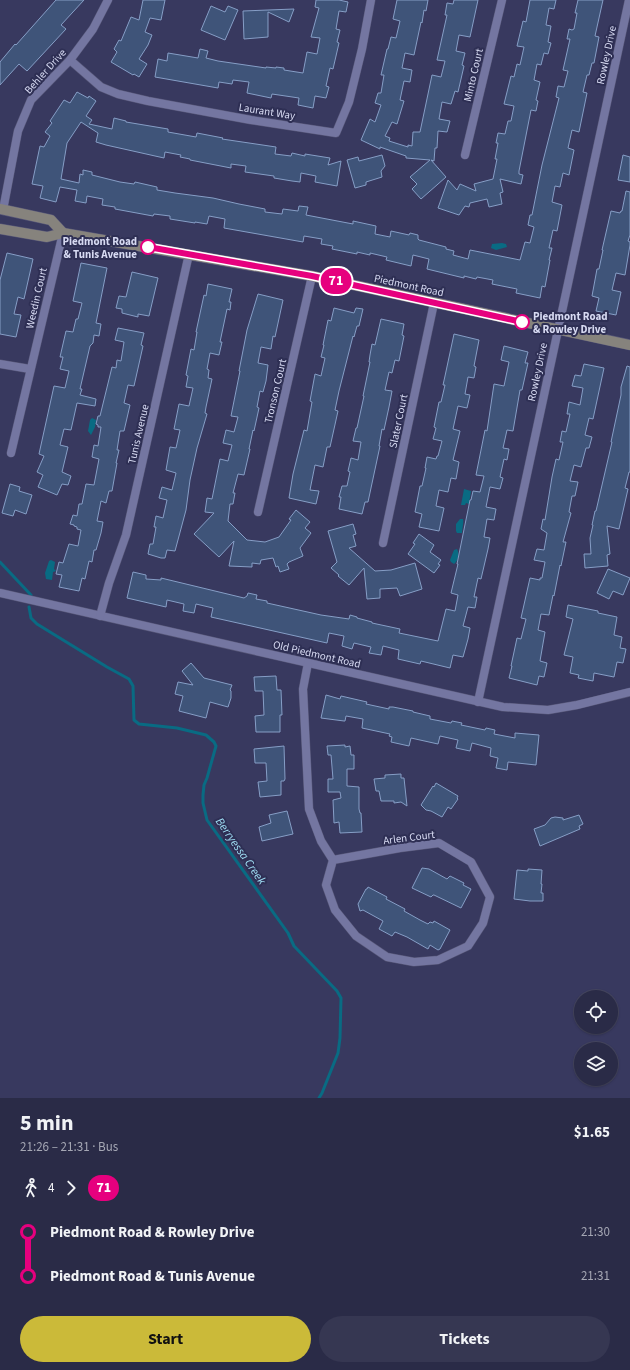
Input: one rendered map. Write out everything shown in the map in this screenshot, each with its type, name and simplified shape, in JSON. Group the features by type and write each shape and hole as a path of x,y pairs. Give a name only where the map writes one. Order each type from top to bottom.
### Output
{"main road":[{"path":"1,209 52,220 63,233"},
{"name":"Piedmont Road","path":"0,229 47,237 63,233 312,276 630,345"}],"street":[{"name":"Behler Drive","path":"1,209 18,131 31,100 70,60 93,29 108,0"},
{"name":"Laurant Way","path":"70,60 101,87 118,94 251,120 336,132 349,102 362,49 371,0"},
{"name":"Minto Court","path":"465,155 502,0"},
{"name":"Rowley Drive","path":"478,702 629,0"},
{"name":"Weedin Court","path":"10,453 63,233"},
{"name":"Tunis Avenue","path":"100,616 109,582 126,535 189,254"},
{"name":"Tronson Court","path":"258,512 312,276"},
{"name":"Slater Court","path":"383,543 434,303"},
{"path":"0,364 30,369"},
{"name":"Old Piedmont Road","path":"0,593 503,707 548,710 577,705 630,692"},
{"path":"308,663 303,689 309,809 321,841 332,860"},
{"name":"Arlen Court","path":"439,843 471,862 490,897 483,923 468,946 438,960 414,962 387,957 356,936 335,910 326,885 332,860 439,843"}],"water":[{"path":"492,244 506,244 507,247 496,250 491,248"},
{"path":"92,418 96,420 95,427 91,435 88,431 90,420"},
{"path":"464,489 471,491 469,504 466,503 465,505 461,505"},
{"path":"460,519 463,519 462,533 457,533 456,524"},
{"path":"457,549 458,557 454,564 450,560 454,550"},
{"path":"51,560 55,562 54,569 56,571 53,572 52,580 46,579 45,573 49,561"}],"building":[{"path":"56,0 84,0 61,25 66,29 27,71 19,64 0,85 0,62"},
{"path":"143,0 165,0 161,20 150,18 145,32 152,35 148,45 139,59 147,64 139,77 111,62 117,52 114,49 119,40 121,41 131,17 139,20"},
{"path":"316,0 339,0 348,2 346,12 339,11 336,29 340,30 337,42 339,43 333,69 330,68 326,86 329,87 326,98 315,96 313,108 298,105 299,98 272,94 271,98 247,93 249,82 233,80 232,84 219,82 218,88 155,77 158,59 167,61 168,53 198,58 200,49 208,51 206,58 218,61 266,68 284,68 284,70 303,73 307,52 317,54 320,38 311,37 319,8 315,7"},
{"path":"397,0 428,0 426,11 424,10 414,55 405,53 402,68 412,70 410,82 404,81 400,100 404,101 397,124 392,122 385,136 390,138 389,141 408,147 408,145 412,146 413,132 420,132 432,75 441,77 445,61 437,60 447,15 445,15 447,3 453,4 454,0 478,0 470,37 459,35 456,51 465,53 462,65 464,66 458,92 455,91 451,104 442,102 439,119 450,121 447,132 438,131 437,148 435,148 434,161 431,160 446,177 421,199 412,189 417,184 410,177 430,160 406,158 406,156 380,147 380,149 361,140 370,119 375,122 381,105 375,103 378,93 381,93 384,75 381,75 387,49 391,37 396,38 400,21 393,19"},
{"path":"530,0 556,0 554,9 549,8 546,25 551,26 548,42 551,43 548,54 544,53 541,65 537,64 534,80 540,82 536,100 538,101 536,111 531,110 519,171 519,174 523,175 521,184 500,179 503,192 500,193 502,204 489,207 487,199 470,203 469,207 465,206 459,215 438,208 448,180 457,190 460,184 476,191 474,184 493,179 497,159 495,159 498,133 505,134 508,121 511,121 514,106 504,104 511,76 514,77 517,64 520,65 524,47 517,46 523,21 526,22"},
{"path":"578,0 603,0 595,36 599,37 594,63 592,63 589,75 587,75 583,92 587,93 579,132 572,130 568,148 574,150 569,175 563,173 560,187 555,186 552,202 562,205 557,231 553,230 549,248 552,248 545,287 542,286 540,298 516,293 517,289 492,284 493,280 477,277 476,279 464,276 464,278 427,269 429,259 413,255 411,266 386,260 387,257 370,253 370,255 357,252 357,254 332,249 333,246 321,244 322,239 304,236 303,242 224,228 225,219 209,216 207,224 195,223 170,219 170,216 154,214 153,216 115,209 115,207 102,205 103,199 87,196 86,203 75,201 77,190 60,187 56,202 40,198 43,186 32,184 40,146 44,147 50,136 45,132 52,123 50,121 64,100 70,103 77,92 88,98 89,96 96,101 86,116 92,120 89,124 112,129 114,118 126,122 168,129 168,132 196,137 197,133 223,138 222,139 276,147 275,154 291,156 292,153 305,156 305,154 330,158 328,165 341,161 337,186 315,182 316,176 301,173 300,182 292,181 274,178 274,176 245,172 246,166 231,164 231,168 190,160 180,157 181,155 165,152 164,158 106,145 96,142 98,133 81,122 67,143 61,179 79,183 80,174 83,175 83,170 92,172 92,175 120,182 134,184 135,182 157,187 157,190 213,198 265,209 265,212 282,214 283,209 298,211 299,206 308,207 306,215 353,224 353,221 376,226 375,234 390,237 391,231 409,235 410,233 418,235 419,240 446,247 446,249 454,251 453,255 468,259 470,250 520,260 525,242 530,243 534,227 528,225 530,215 532,215 542,165 559,98 556,97 558,86 564,87 568,71 563,70 570,39 567,39 569,29 574,29"},
{"path":"211,6 225,12 228,6 238,10 225,40 201,30"},
{"path":"294,9 289,22 268,12 268,37 244,39 243,11"},
{"path":"382,155 385,166 381,171 382,177 366,182 366,185 355,188 347,160 358,157 359,161"},
{"path":"623,155 630,157 630,182 618,180"},
{"path":"626,191 630,192 630,235 628,241 630,242 630,245 625,275 616,273 612,290 621,292 616,315 596,311 599,298 592,296 611,211 620,213 622,211"},
{"path":"7,253 33,259 24,299 18,297 14,314 21,315 16,337 0,334 0,280"},
{"path":"81,263 107,268 96,323 101,324 99,336 94,335 93,343 90,346 80,389 82,389 80,395 96,399 95,406 77,403 71,430 64,429 60,445 68,447 62,472 71,476 68,485 62,484 57,495 38,487 43,475 37,472 44,456 39,454 54,386 65,388 69,371 60,369 63,357 60,357 66,331 73,332 82,303 73,301"},
{"path":"132,272 158,278 149,316 138,314 138,317 122,313 122,309 116,308 119,296 126,297"},
{"path":"208,284 232,289 229,302 231,302 230,310 227,309 220,342 222,342 219,355 210,353 207,369 209,370 208,378 212,379 205,413 207,414 197,448 190,480 186,510 175,551 167,550 165,558 161,558 148,554 150,544 153,544 156,516 163,518 167,500 159,498 162,487 172,490 176,473 166,470 170,447 176,448 180,430 174,429 179,404 189,406 193,388 186,387 188,376 186,375 191,349 194,350 196,332 204,295 206,296"},
{"path":"258,294 283,300 271,349 261,347 258,363 268,365 266,381 263,392 260,391 257,407 259,408 244,475 238,474 233,493 235,493 233,504 230,504 228,521 247,540 265,542 279,537 296,510 310,522 305,528 311,533 300,548 303,556 289,562 287,564 289,569 280,572 278,566 276,567 273,558 261,560 260,564 252,563 252,567 229,566 234,541 219,557 194,534 214,513 205,512 207,498 212,499 220,459 228,461 232,445 223,443 226,430 234,432 238,417 231,416 247,330"},
{"path":"334,308 354,313 356,308 363,309 359,326 357,326 354,337 353,336 339,391 335,410 338,411 330,447 327,447 323,467 315,465 310,490 319,491 316,504 289,498 293,474 304,430 307,431 315,374 321,376 325,358 321,357 323,345 328,320 331,321"},
{"path":"381,319 404,324 402,335 404,336 399,361 395,360 392,373 389,372 385,390 392,391 389,407 384,430 382,429 380,446 368,502 365,502 362,514 339,509 341,497 339,497 342,486 347,486 351,458 358,460 361,442 353,441 364,396 372,344 375,345"},
{"path":"118,328 144,333 141,345 143,346 134,386 128,385 124,403 130,405 124,431 120,431 117,450 119,450 112,491 109,491 106,503 101,501 97,521 103,522 101,533 96,550 94,550 92,562 89,561 85,579 82,578 79,591 59,587 62,575 56,574 59,562 63,563 69,544 78,546 81,530 70,524 73,515 77,516 79,504 82,504 86,484 94,485 99,459 92,457 94,445 98,446 101,427 98,427 96,424 98,416 100,416 112,367 116,368 117,360 121,361 124,342 115,340"},
{"path":"454,334 479,340 474,366 476,367 474,378 468,377 465,394 470,395 467,408 458,406 453,429 460,431 453,460 459,462 456,479 451,478 448,492 439,490 436,506 444,508 439,531 419,527 422,514 415,512 420,486 422,486 426,468 427,457 436,459 442,441 433,439 436,428 434,427 439,402 441,402 445,385 443,385"},
{"path":"504,346 528,352 525,363 528,363 522,390 520,390 513,431 507,430 503,448 509,449 507,460 504,459 500,477 503,478 500,489 490,487 486,507 496,509 494,520 487,519 484,537 490,538 481,579 478,578 474,597 477,597 475,608 468,607 463,626 470,628 468,639 463,657 453,655 450,668 421,661 420,664 398,659 399,650 383,646 381,655 369,653 371,647 354,643 352,649 342,646 344,636 329,633 327,643 211,617 213,608 196,604 194,613 183,611 184,604 167,600 166,607 127,598 133,572 146,575 146,579 161,580 161,578 244,598 248,593 257,595 256,599 267,601 267,603 321,615 349,619 350,615 372,623 400,629 399,633 438,641 446,609 455,611 458,595 451,593 470,500 473,491 480,492 484,476 476,475 485,430 487,431 494,384 504,386 509,362 501,360"},
{"path":"584,364 604,368 593,419 589,418 585,435 592,437 589,448 586,448 581,467 574,465 570,481 578,482 575,496 572,496 569,512 571,513 563,542 566,542 554,596 553,595 549,615 541,614 538,630 545,632 540,661 547,663 544,677 539,676 537,685 509,678 517,638 521,639 526,619 521,618 530,578 540,580 540,578 542,578 545,562 534,560 537,549 544,550 547,533 541,529 543,519 545,520 552,477 556,459 559,460 563,442 560,442 562,431 566,432 570,414 567,414 569,402 580,405 583,388 572,386 575,375 581,376"},
{"path":"627,366 630,367 630,472 625,488 628,489 619,529 607,526 610,554 607,555 608,566 585,568 584,554 591,554 590,538 592,525 612,442 621,395 621,387"},
{"path":"10,484 20,487 19,491 32,495 26,514 15,510 13,516 2,513"},
{"path":"353,524 356,534 353,535 356,546 349,548 375,571 391,570 415,563 422,589 400,596 397,588 380,589 380,598 367,599 364,568 349,585 338,576 339,575 331,568 337,562 328,531"},
{"path":"419,534 434,545 430,552 441,560 438,564 440,565 434,573 408,554 415,544 413,543"},
{"path":"608,569 630,578 623,595 613,591 609,599 597,593"},
{"path":"568,605 598,611 598,613 617,617 614,635 622,637 620,648 626,649 623,663 617,662 614,677 594,673 593,681 578,678 579,675 570,673 573,657 564,655 573,619 566,617"},
{"path":"191,663 204,678 232,685 230,690 231,698 228,707 210,702 206,718 179,711 183,696 175,694 178,682 193,685 182,671"},
{"path":"276,676 277,690 281,690 282,715 280,715 280,732 256,732 255,716 264,715 263,691 255,691 254,677"},
{"path":"326,695 340,699 341,696 389,709 389,707 393,707 413,711 430,716 430,719 451,723 452,721 462,723 461,725 485,730 486,728 495,730 494,734 515,738 515,733 539,735 536,765 508,762 507,770 496,768 498,758 490,756 491,748 472,743 470,751 456,748 458,740 440,736 438,744 411,738 409,746 391,742 392,737 389,736 390,734 362,728 363,719 346,716 345,721 321,718"},
{"path":"345,745 345,747 350,746 351,755 354,755 354,769 347,769 347,786 359,787 359,809 361,813 362,832 340,833 339,822 334,823 333,800 341,798 340,792 328,792 328,779 333,779 331,755 328,755 327,746"},
{"path":"284,746 285,779 284,781 281,781 281,795 260,797 258,782 267,781 266,763 255,763 254,749"},
{"path":"401,774 401,778 404,778 407,806 401,802 394,803 394,801 381,801 379,791 376,791 374,779 385,778 385,775"},
{"path":"436,783 458,796 458,799 451,809 448,807 442,817 426,810 421,805"},
{"path":"287,811 293,834 262,841 259,827 271,823 269,815"},
{"path":"579,815 583,824 579,826 580,829 540,846 534,829 545,825 551,818 563,818 563,820"},
{"path":"422,868 429,869 447,879 450,876 464,883 463,885 471,889 461,908 434,895 431,897 412,888"},
{"path":"528,869 542,870 541,893 543,893 543,901 514,899 517,870 528,871"},
{"path":"368,887 387,897 386,899 405,909 404,911 420,920 428,924 430,922 433,923 434,921 450,930 440,949 438,950 430,945 428,949 395,932 392,936 379,929 383,921 363,910 360,911 358,904"}],"waterway":[{"name":"Berryessa Creek","path":"0,562 31,595"},
{"name":"Berryessa Creek","path":"29,607 31,618 37,624 129,679 133,686 134,720 139,724 177,728 206,735 214,742 216,746 204,785 203,795 203,803 207,820 288,933 294,946 337,991 341,998 338,1053 319,1098"}],"bus line":[{"name":"71","path":"148,247 312,276 522,322"}],"place":[{"name":"Piedmont Road & Tunis Avenue","path":"148,247"},
{"name":"Piedmont Road & Rowley Drive","path":"522,322"}]}
